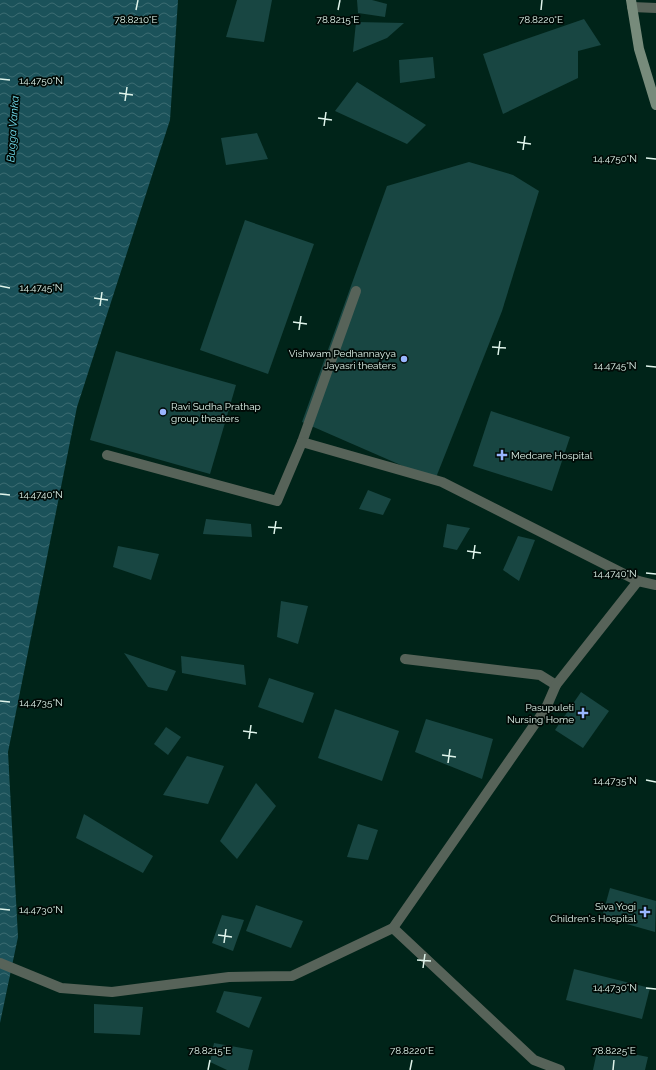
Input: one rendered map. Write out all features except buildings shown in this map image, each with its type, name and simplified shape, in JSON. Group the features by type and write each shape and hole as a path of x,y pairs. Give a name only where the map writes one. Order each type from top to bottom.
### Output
{"main road":[{"path":"632,3 639,50 656,104"}],"street":[{"path":"632,3 656,8"},
{"path":"108,456 277,501 302,442 356,291"},
{"path":"302,442 442,482 638,581 656,585"},
{"path":"0,963 61,988 112,992 230,977 292,976 394,928 546,708 556,685 638,581"},
{"path":"405,659 540,675 556,685"},
{"path":"394,928 393,929 534,1060 560,1070"}],"water":[{"name":"Bugga Vanka","path":"0,0 178,0 170,120 77,407 8,752 18,937 0,1023"}],"place":[{"name":"Vishwam Pedhannayya Jayasri theaters","path":"404,359"},
{"name":"Ravi Sudha Prathap group theaters","path":"163,412"},
{"name":"Medcare Hospital","path":"502,455"},
{"name":"Pasupuleti Nursing Home","path":"583,713"},
{"name":"Siva Yogi Children's Hospital","path":"645,912"}]}
